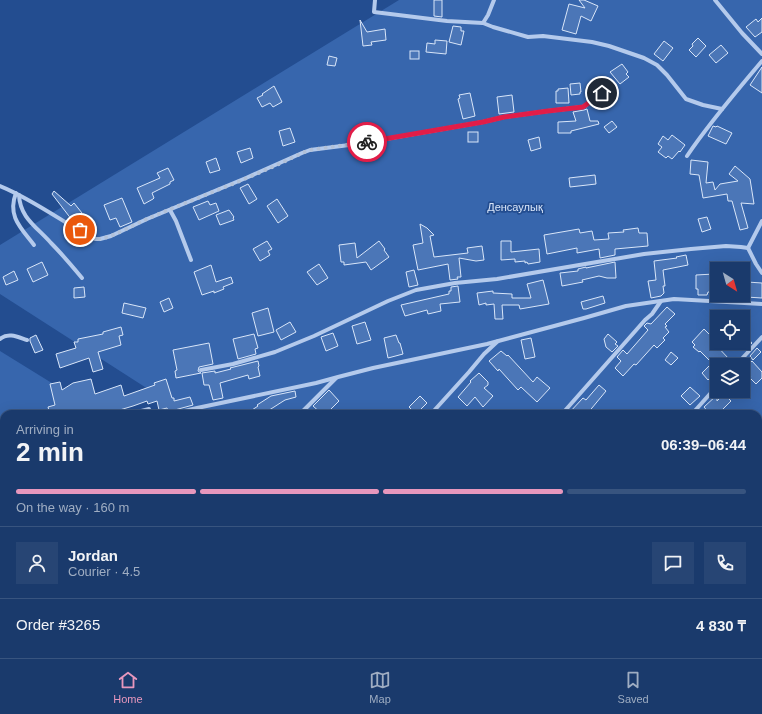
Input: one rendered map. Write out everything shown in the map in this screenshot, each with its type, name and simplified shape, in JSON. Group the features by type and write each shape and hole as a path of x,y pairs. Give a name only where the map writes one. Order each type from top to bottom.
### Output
{"street":[{"path":"375,0 374,12 447,21 483,23 528,37 543,36 592,42 609,46 644,58 657,65 668,75 686,98 704,105 722,109"},
{"path":"483,23 494,0"},
{"path":"715,0 742,34 762,54"},
{"path":"687,156 699,138 762,61"},
{"path":"0,186 18,194 95,239 100,239 310,150 357,144 504,117 583,107 602,93"},
{"path":"18,194 13,201 15,219 34,245"},
{"path":"18,194 25,215 32,225 70,263 82,278"},
{"path":"170,210 176,221 191,260"},
{"path":"748,248 762,221"},
{"path":"201,370 233,364 275,352 314,336 388,301 416,290 455,283 497,279 644,254 726,246 741,246 748,248 762,273"},
{"path":"189,410 316,383 338,376 498,341 626,306 674,299 762,304"},
{"path":"566,410 662,301"},
{"path":"0,339 12,335 26,340"},
{"path":"742,358 762,337"},
{"path":"435,410 470,372 484,354 498,341"},
{"path":"304,410 338,376"},
{"path":"696,410 710,394"}],"green space":[{"name":"Денсаулық","path":"399,0 762,0 762,410 181,410 0,294 0,245"},
{"path":"0,351 96,410 0,410"}],"building":[{"path":"434,0 442,0 442,17 434,16"},
{"path":"579,0 584,0 598,6 591,21 581,16 576,34 562,30 569,4 585,8"},
{"path":"762,18 762,32 755,37 746,27 756,19 758,22"},
{"path":"360,20 367,32 385,29 386,40 371,42 372,45 363,46"},
{"path":"453,26 461,27 461,31 464,31 461,45 449,42"},
{"path":"698,38 706,46 696,57 689,50"},
{"path":"435,40 447,41 446,54 426,52 427,43 435,44"},
{"path":"664,41 673,48 663,61 654,54"},
{"path":"721,45 728,53 716,63 709,55"},
{"path":"410,51 419,51 419,59 410,59"},
{"path":"329,56 337,58 335,66 327,65"},
{"path":"622,64 628,72 626,74 629,77 620,84 610,72"},
{"path":"762,67 762,93 750,85"},
{"path":"580,83 580,94 571,95 570,84"},
{"path":"274,86 282,102 273,107 270,103 262,107 257,98"},
{"path":"568,88 569,103 556,103 556,91 558,91 558,89"},
{"path":"470,93 475,116 463,119 458,99 460,98 459,95"},
{"path":"512,95 514,112 499,114 497,97"},
{"path":"587,109 590,121 598,121 599,124 571,131 571,133 558,133 558,122 576,121 573,112"},
{"path":"612,121 617,127 609,133 604,127"},
{"path":"713,126 717,126 732,133 726,144 708,136"},
{"path":"290,128 295,142 283,146 279,131"},
{"path":"468,132 478,132 478,142 468,142"},
{"path":"672,135 685,145 672,159 668,156 666,158 658,152 662,147 658,144 663,136 668,140"},
{"path":"539,137 541,148 531,151 528,140"},
{"path":"250,148 253,158 241,163 237,152"},
{"path":"216,158 220,170 210,173 206,162"},
{"path":"691,160 708,162 706,183 713,182 715,190 720,184 738,181 729,174 735,166 750,179 754,204 741,203 748,228 740,230 732,201 728,201 727,194 703,198 699,175 690,174"},
{"path":"168,168 174,180 170,182 170,184 152,193 154,198 144,204 137,188 160,178 157,173"},
{"path":"595,175 596,184 570,187 569,178"},
{"path":"248,184 257,199 249,204 240,188"},
{"path":"54,191 71,206 74,203 82,213 72,220 52,194"},
{"path":"122,198 132,222 120,227 116,218 110,220 104,205"},
{"path":"277,199 288,216 278,223 267,206"},
{"path":"208,201 210,205 216,203 219,211 199,220 193,207"},
{"path":"229,210 234,217 234,220 220,225 216,215"},
{"path":"707,217 711,229 702,232 698,219"},
{"path":"420,224 434,235 430,236 434,257 468,253 467,248 482,246 484,260 476,261 459,258 461,277 457,277 458,279 450,280 448,264 418,270 413,245 423,243"},
{"path":"638,228 639,233 647,233 648,246 615,249 615,255 600,258 599,249 577,253 577,248 547,254 544,235 579,229 580,233 592,231 594,240 609,239 608,233 624,232 623,230"},
{"path":"267,241 272,249 268,251 270,255 260,261 253,249"},
{"path":"379,241 389,257 371,270 366,262 344,265 344,262 341,262 339,245 355,243 357,258"},
{"path":"501,241 511,241 511,252 539,249 540,262 528,264 527,262 525,263 525,261 515,262 515,259 501,260"},
{"path":"686,255 688,265 663,270 665,286 663,286 664,293 661,296 651,298 648,281 656,280 654,261 677,258 676,257"},
{"path":"42,262 48,275 33,282 27,269"},
{"path":"615,262 616,278 599,276 582,280 583,282 562,286 560,273 578,271 578,269 586,267"},
{"path":"319,264 328,278 317,285 307,272"},
{"path":"211,265 216,282 231,277 233,283 214,293 214,291 202,295 194,272"},
{"path":"414,270 418,285 409,287 406,272"},
{"path":"14,271 18,280 6,285 3,277"},
{"path":"710,274 710,292 708,292 707,295 698,295 698,289 696,289 696,275"},
{"path":"543,280 549,304 520,309 519,305 502,305 503,319 495,319 494,304 486,305 486,303 479,305 477,293 493,291 493,293 512,294 512,298 531,298 527,284"},
{"path":"750,282 762,283 762,298 750,297"},
{"path":"458,286 460,302 440,304 441,311 428,314 427,310 405,316 401,305 449,294 451,287"},
{"path":"84,287 85,297 74,298 74,288"},
{"path":"603,296 605,303 583,309 581,302"},
{"path":"169,298 173,308 164,312 160,302"},
{"path":"124,303 146,308 143,318 122,313"},
{"path":"667,307 675,314 665,324 667,326 665,327 669,332 663,338 665,340 657,348 654,345 636,365 634,364 623,376 615,368 621,361 617,357 623,350 627,354 648,330 644,326 647,323 651,324"},
{"path":"268,308 274,332 258,336 252,313"},
{"path":"290,322 296,332 281,340 276,330"},
{"path":"365,322 371,340 357,344 352,326"},
{"path":"121,327 123,335 119,336 121,345 98,352 103,369 93,372 89,358 60,368 56,354 76,348 74,342 78,342 78,339 103,334 103,332"},
{"path":"704,329 710,335 710,350 721,350 728,358 710,358 710,361 700,351 699,352 693,347 695,345 692,342"},
{"path":"333,333 338,346 326,351 321,337"},
{"path":"254,334 258,348 255,349 256,354 238,359 233,339"},
{"path":"608,334 617,342 615,344 618,346 612,352 606,347 604,339"},
{"path":"36,335 43,350 35,353 30,338"},
{"path":"396,335 403,354 388,358 384,338"},
{"path":"531,338 535,357 525,359 521,340"},
{"path":"209,343 213,364 199,367 198,371 201,373 176,378 175,371 177,370 173,350"},
{"path":"757,348 761,352 753,360 750,356"},
{"path":"501,351 507,356 508,355 533,382 537,377 550,388 537,402 521,387 518,390 499,369 498,371 489,361"},
{"path":"671,352 678,358 671,365 665,360"},
{"path":"258,361 260,376 249,379 248,375 220,383 223,398 213,400 209,385 204,385 202,373 215,371 215,373"},
{"path":"752,361 762,372 762,378 756,384 750,378 750,363"},
{"path":"710,365 710,378 708,380 702,373"},
{"path":"479,373 488,382 488,385 484,388 493,396 483,407 475,397 467,406 458,397 471,382 470,381"},
{"path":"91,379 95,394 121,385 124,396 155,385 154,383 166,379 174,401 190,397 193,405 175,410 168,410 167,408 159,410 157,401 148,404 147,401 120,410 49,410 48,407 55,405 50,384 60,382 62,390 73,383"},
{"path":"599,385 606,391 590,410 572,410 583,398 586,400"},
{"path":"690,387 700,396 690,405 681,396"},
{"path":"329,390 339,401 330,410 318,410 313,406"},
{"path":"295,391 296,397 285,400 269,410 252,410 271,396"},
{"path":"420,396 427,403 420,410 412,410 409,407"},
{"path":"714,398 717,398 717,401 720,398 728,398 731,401 722,410 707,410 704,407"}],"way so far":[{"path":"80,230 95,239 110,236 310,150 320,150 367,142"}],"route":[{"path":"367,142 504,117 583,107 602,93"}]}
